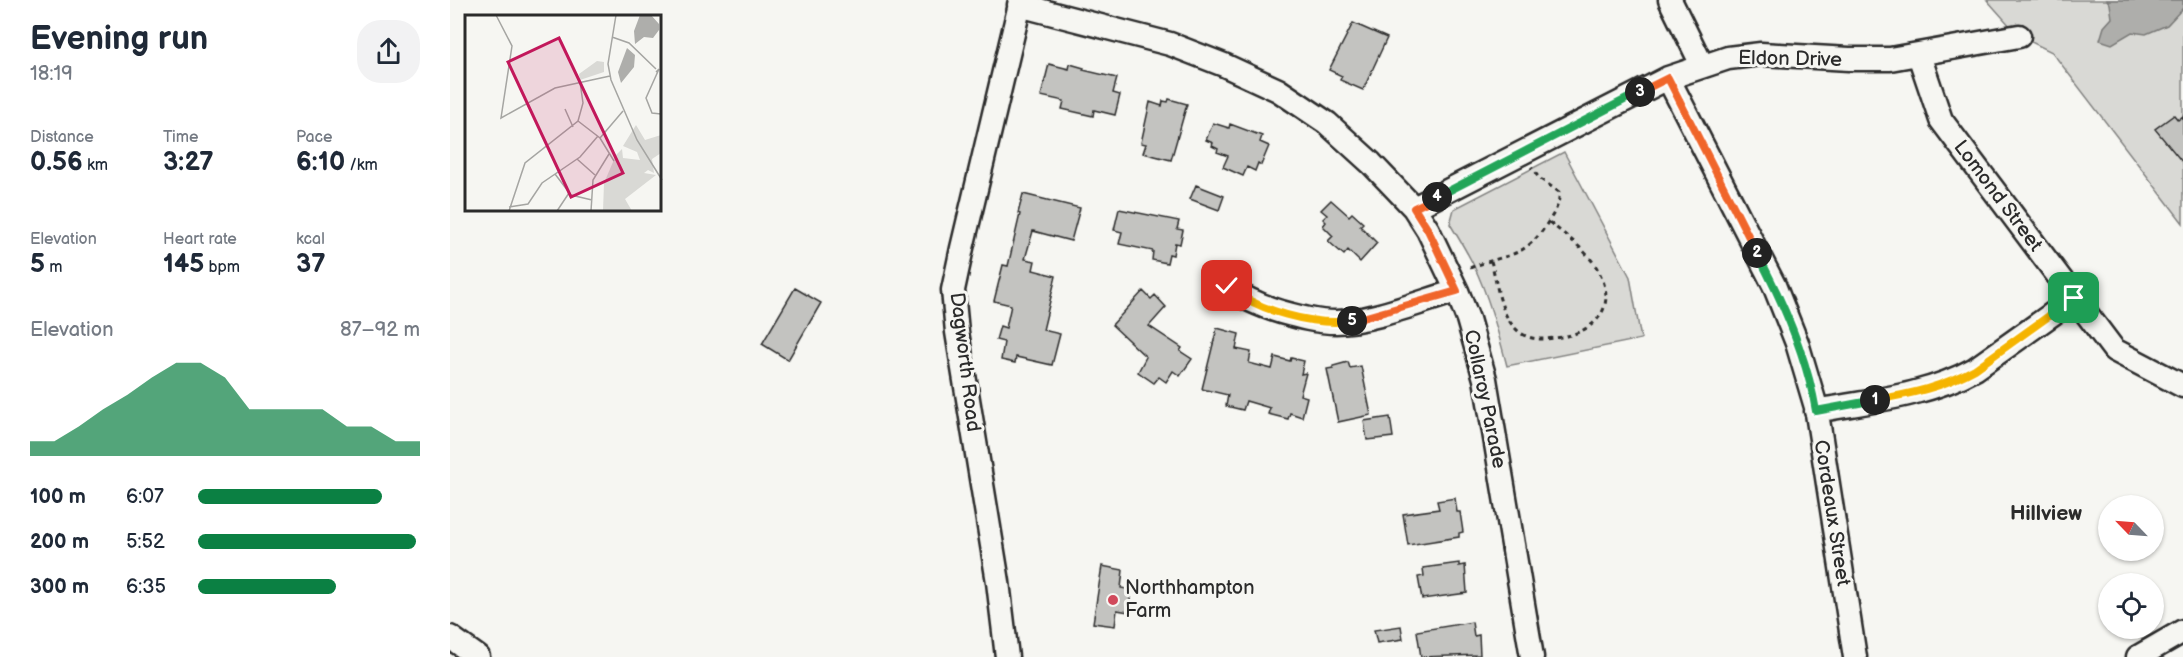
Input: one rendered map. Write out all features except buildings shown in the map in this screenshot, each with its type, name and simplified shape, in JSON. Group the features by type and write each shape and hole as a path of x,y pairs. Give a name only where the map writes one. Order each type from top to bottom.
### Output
{"street":[{"path":"1670,0 1702,65"},
{"name":"Collaroy Parade","path":"1020,3 1170,44 1224,64 1260,81 1327,123 1371,163 1414,208 1428,230 1457,291 1471,329 1485,380 1532,657"},
{"name":"Dagworth Road","path":"1007,657 998,582 957,332 953,290 1020,3"},
{"name":"Eldon Drive","path":"1414,208 1668,78 1702,65 1728,58 1761,54 1890,59 2019,36"},
{"name":"Lomond Street","path":"1919,55 1941,120 2114,350 2183,386"},
{"name":"Cordeaux Street","path":"1668,78 1774,285 1797,343 1816,411 1855,657"},
{"path":"1227,286 1243,297 1263,306 1311,320 1336,322 1361,319 1457,291"},
{"path":"1816,411 1927,390 1960,378 2074,298"},
{"path":"2138,657 2183,631"},
{"path":"450,637 478,657"}],"path":[{"path":"1470,268 1502,259 1525,249 1549,222 1558,205 1558,192 1539,178 1530,166"},
{"path":"1491,261 1505,313 1510,322 1523,335 1546,339 1582,332 1601,316 1605,307 1604,285 1599,272 1584,251 1549,222"}],"shaded area":[{"path":"1987,0 2183,0 2183,223 2052,52 2019,36"},
{"path":"2107,0 2183,0 2183,8 2167,25 2146,34 2132,32 2112,44 2100,40 2104,27 2112,18 2110,4"},
{"path":"1564,152 1630,277 1641,339 1507,366 1497,327 1479,276 1450,224 1454,209"}],"place":[{"name":"Northhampton Farm","path":"1113,600"}],"district":[{"name":"Hillview","path":"2046,513"}],"route":[{"path":"1227,286 1252,302 1323,322 1361,319 1457,291 1428,230 1414,208 1668,78 1774,285 1797,343 1816,411 1910,394 1960,378 2074,298"}]}
